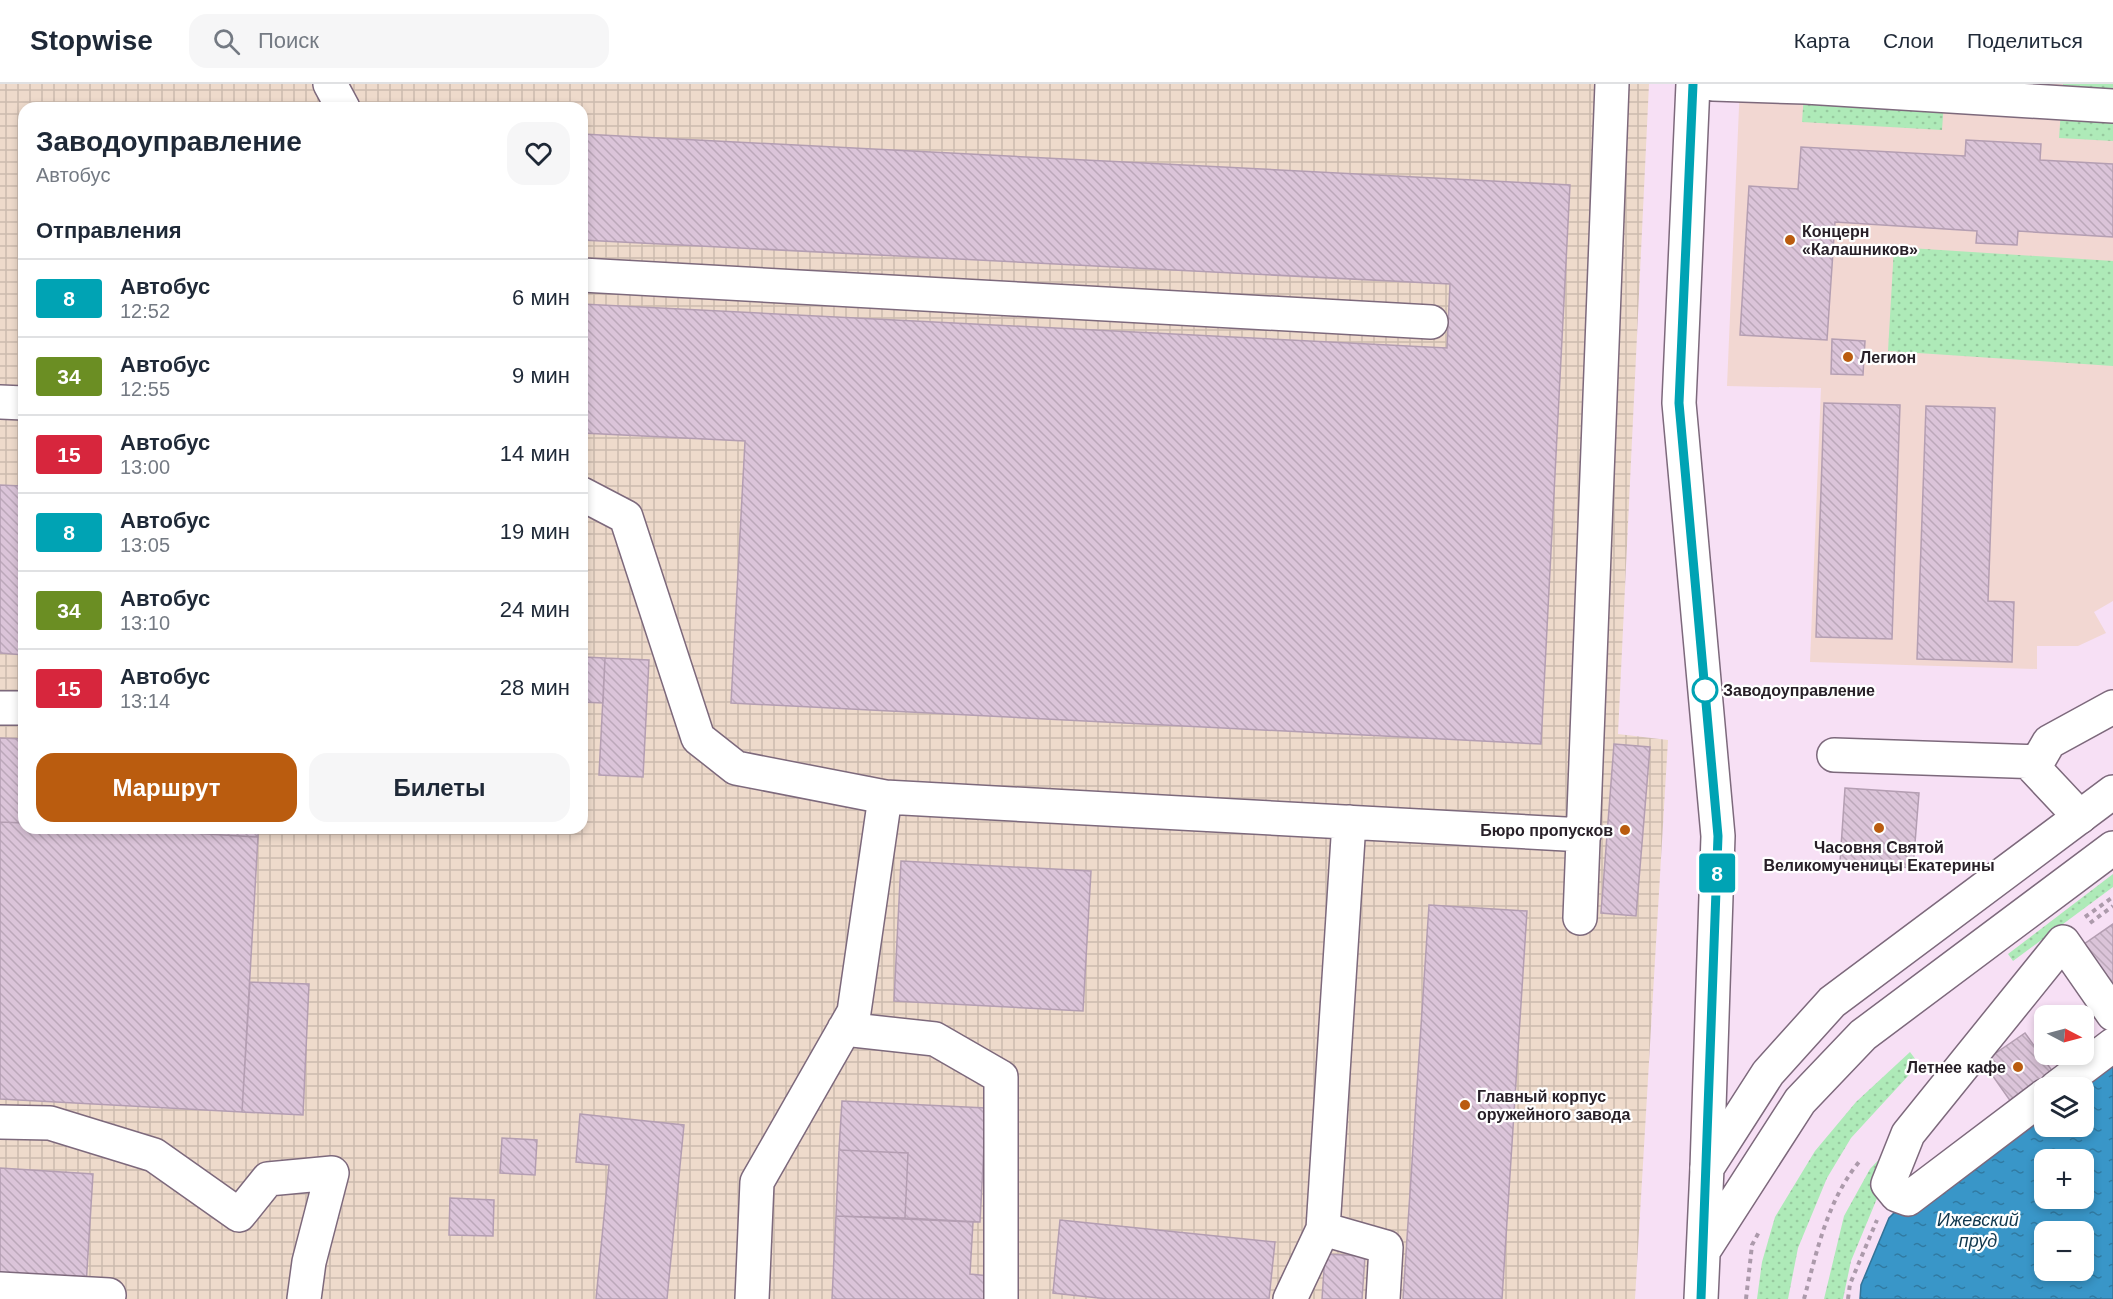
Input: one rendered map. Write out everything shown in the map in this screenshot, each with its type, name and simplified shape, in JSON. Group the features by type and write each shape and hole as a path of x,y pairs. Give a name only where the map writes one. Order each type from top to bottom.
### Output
{"street":[{"path":"330,84 340,102"},
{"path":"1580,918 1612,84"},
{"path":"1693,84 1679,403 1718,836 1701,1299"},
{"path":"1713,84 1805,87 2113,106"},
{"path":"588,275 1431,322"},
{"path":"0,402 18,403"},
{"path":"588,498 626,517 698,738 736,768 885,797 1584,835"},
{"path":"2080,817 2034,768 2049,742 2113,707"},
{"path":"0,708 18,708"},
{"path":"1834,755 2038,762"},
{"path":"1707,1168 1768,1073 1832,1002 2113,792"},
{"path":"752,1299 758,1182 854,1012 885,797"},
{"path":"1290,1299 1323,1229 1349,822"},
{"path":"1703,1252 1800,1101 1863,1035 2113,848"},
{"path":"2034,1104 1908,1199 1897,1195 1888,1185 1908,1134 2062,942 2113,1014"},
{"path":"844,1029 935,1038 1001,1077 1001,1299"},
{"path":"2071,1077 2113,1045"},
{"path":"0,1122 50,1123 154,1155 239,1215 268,1179 332,1173 309,1262 304,1299"},
{"path":"1323,1229 1386,1247 1383,1299"},
{"path":"0,1289 110,1295"}],"path":[{"path":"1848,1299 1850,1284 1881,1211"},
{"path":"1746,1299 1752,1245 1763,1224"}],"shaded area":[{"path":"0,84 1649,84 1618,734 1668,740 1635,1299 0,1299"},
{"path":"1740,84 2113,84 2113,601 2094,612 2106,633 2078,646 2037,646 2037,669 1810,662 1821,388 1727,386"}],"green space":[{"path":"2063,84 2113,84 2113,96 2063,93"},
{"path":"1804,94 1944,102 1942,130 1802,122"},
{"path":"2061,110 2113,113 2113,141 2059,138"},
{"path":"1894,247 2113,261 2113,366 1888,351"},
{"path":"2113,874 2113,887 2013,961 2008,954"},
{"path":"1910,1052 1919,1064 1851,1138 1827,1178 1798,1248 1788,1299 1757,1299 1762,1262 1775,1217 1815,1151 1856,1102"},
{"path":"1898,1139 1878,1196 1851,1261 1843,1299 1824,1299 1844,1216 1870,1169"}],"water":[{"name":"Ижевский пруд","path":"2113,1045 2113,1299 1860,1299 1861,1285 1889,1218 1908,1199 2034,1104 2034,1137 2094,1137 2094,1077 2091,1077"}],"building":[{"path":"588,134 1570,185 1541,744 731,703 745,441 588,433 588,304 1447,348 1450,284 588,240"},
{"name":"Концерн «Калашников»","path":"1966,140 2041,144 2040,160 2113,164 2113,237 2018,231 2017,245 1976,243 1977,231 1835,222 1827,340 1740,335 1749,186 1798,189 1801,147 1965,156"},
{"name":"Легион","path":"1832,339 1865,341 1863,375 1831,374"},
{"path":"1824,403 1900,405 1892,639 1816,637"},
{"path":"1926,406 1995,408 1988,601 2014,602 2012,662 1917,659"},
{"path":"0,485 18,486 18,654 0,653"},
{"path":"588,657 605,658 603,703 588,702"},
{"path":"605,658 649,660 643,777 599,775"},
{"path":"0,738 18,739 18,823 0,822"},
{"name":"Бюро пропусков","path":"1614,744 1650,747 1636,916 1601,913"},
{"name":"Часовня Святой Великомученицы Екатерины","path":"1845,788 1919,793 1913,868 1840,862"},
{"path":"0,822 18,823 18,834 208,834 258,837 242,1112 0,1099"},
{"path":"208,834 258,834 258,837"},
{"path":"901,861 1091,871 1083,1011 894,1001"},
{"name":"Главный корпус оружейного завода","path":"1429,905 1527,911 1502,1299 1403,1299"},
{"path":"2113,924 2113,988 2071,953"},
{"path":"250,982 309,984 303,1115 242,1112"},
{"name":"Летнее кафе","path":"2025,1033 2034,1046 2034,1065 2048,1065 2053,1072 2046,1077 2034,1077 2034,1086 2011,1102 1983,1062"},
{"path":"842,1101 986,1108 980,1222 905,1218 908,1153 839,1150"},
{"path":"580,1114 684,1125 667,1299 596,1299 609,1165 576,1162"},
{"path":"502,1138 537,1140 535,1175 500,1173"},
{"path":"839,1150 908,1153 905,1218 836,1216"},
{"path":"0,1168 93,1174 86,1286 0,1281"},
{"path":"450,1198 494,1200 493,1236 449,1235"},
{"path":"836,1216 973,1222 970,1274 989,1276 987,1299 832,1299"},
{"path":"1060,1220 1275,1242 1269,1299 1108,1299 1053,1293"},
{"path":"1325,1254 1365,1256 1362,1299 1322,1299"}],"bus line":[{"name":"8","path":"1693,84 1679,403 1718,836 1701,1299"}],"place":[{"name":"Концерн «Калашников»","path":"1790,240"},
{"name":"Легион","path":"1848,357"},
{"name":"Заводоуправление","path":"1705,690"},
{"name":"Часовня Святой Великомученицы Екатерины","path":"1879,828"},
{"name":"Бюро пропусков","path":"1625,830"},
{"name":"Летнее кафе","path":"2018,1067"},
{"name":"Главный корпус оружейного завода","path":"1465,1105"}]}
